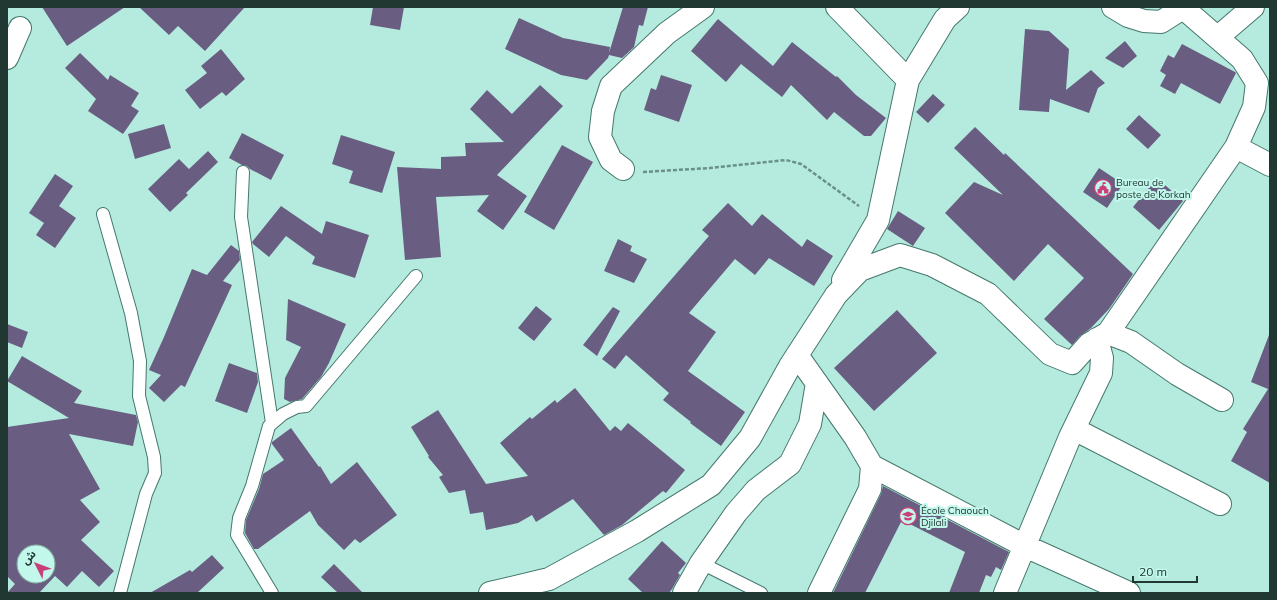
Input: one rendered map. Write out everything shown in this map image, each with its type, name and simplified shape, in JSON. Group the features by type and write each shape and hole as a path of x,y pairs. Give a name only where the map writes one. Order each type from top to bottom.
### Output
{"street":[{"path":"623,169 611,160 600,137 603,111 611,86 668,33 702,7"},
{"path":"837,7 908,80"},
{"path":"817,324 878,220 908,80 945,20 958,7"},
{"path":"490,593 549,579 637,531 711,485 750,438 797,355 836,294 860,270 900,255 932,265 988,294 1050,354 1072,363 1089,344 1103,336 1236,147 1254,107 1257,83 1242,59 1182,7 1161,22 1144,21 1128,16 1113,7"},
{"path":"1218,37 1253,7"},
{"path":"7,58 20,28"},
{"path":"1236,147 1270,165"},
{"path":"1103,336 1131,342 1177,374 1222,400"},
{"path":"1005,593 1074,429 1101,373 1103,336"},
{"path":"797,355 855,437 872,466 1025,546 1129,593"},
{"path":"684,593 701,563 736,513 756,490 790,464 810,424 817,382"},
{"path":"1074,429 1220,504"},
{"path":"819,593 870,489 872,466"}],"lane":[{"path":"243,172 241,217 272,423"},
{"path":"103,214 131,313 140,361 139,396 154,457 155,473 146,494 120,593"},
{"path":"272,593 237,535 239,518 252,486 269,426 283,414 297,407 306,406 416,276"},
{"path":"701,563 761,593"}],"path":[{"path":"623,169 636,173 710,168 786,160 801,164 878,220"}],"building":[{"path":"42,7 125,7 67,46"},
{"path":"139,7 245,7 205,51 178,26 169,35"},
{"path":"373,7 404,7 400,30 370,25"},
{"path":"623,7 648,7 643,26 639,25 634,47 622,58 609,55 608,58 587,80 561,75 505,49 519,18 563,38 610,47 609,53"},
{"path":"718,19 773,66 792,42 836,77 837,76 856,95 886,118 871,136 864,136 834,112 827,120 791,85 782,97 741,64 726,82 691,51"},
{"path":"1025,29 1049,31 1069,49 1066,90 1091,70 1105,83 1098,88 1089,113 1050,99 1049,112 1019,110"},
{"path":"1125,41 1137,56 1123,68 1105,58"},
{"path":"1182,44 1236,73 1220,104 1181,83 1175,94 1160,86 1166,75 1160,71 1168,55 1174,58"},
{"path":"221,49 245,79 226,96 222,92 200,109 185,90 207,73 201,66"},
{"path":"80,53 108,80 110,75 139,93 131,106 139,111 123,134 88,111 96,99 65,68"},
{"path":"661,75 692,85 679,122 644,110 651,88 656,90"},
{"path":"540,85 563,106 497,175 527,196 503,230 477,211 489,195 436,197 441,257 405,260 397,167 441,169 441,157 466,156 465,143 504,142 470,109 487,90 512,114"},
{"path":"933,94 945,105 928,123 916,112"},
{"path":"1139,115 1161,135 1148,149 1126,129"},
{"path":"164,124 171,148 135,159 128,134"},
{"path":"975,127 1004,155 1005,153 1133,274 1109,309 1072,345 1044,319 1084,278 1048,244 1014,281 945,213 974,182 1003,195 954,148"},
{"path":"242,133 284,155 271,180 247,166 229,158"},
{"path":"341,135 395,152 382,193 349,183 353,171 332,164"},
{"path":"562,145 593,162 554,230 524,212"},
{"path":"208,151 218,162 186,193 188,195 170,212 148,189 179,159 189,169"},
{"name":"Bureau de poste de Korkah","path":"1099,168 1123,184 1107,208 1083,192"},
{"path":"55,174 73,186 59,206 76,218 55,248 36,235 44,223 29,213"},
{"path":"1157,178 1183,201 1159,230 1133,207"},
{"path":"728,203 752,226 762,214 802,247 807,239 833,256 814,286 769,258 755,275 735,259 689,313 716,332 688,371 745,412 721,446 690,423 691,422 663,400 669,393 626,355 615,369 602,359 709,236 702,230"},
{"path":"281,206 322,234 326,221 369,235 355,278 312,264 315,257 286,236 269,257 253,244 252,242"},
{"path":"898,211 925,228 913,246 887,229"},
{"path":"618,239 632,246 630,251 647,259 634,283 604,271"},
{"path":"231,245 239,251 240,260 223,281 232,285 185,387 181,385 164,402 149,388 161,375 149,370 192,269 207,275"},
{"path":"288,299 346,324 329,363 321,377 302,399 290,402 284,399 285,378 301,347 286,340"},
{"path":"536,306 552,319 534,341 518,328"},
{"path":"613,307 620,311 597,356 583,345"},
{"path":"897,310 937,353 874,411 834,368"},
{"path":"7,324 28,332 22,348 7,342"},
{"path":"1269,335 1270,483 1231,461 1247,432 1243,429 1268,389 1251,382"},
{"path":"22,356 82,391 74,403 136,415 138,422 133,446 69,434 100,489 80,500 100,522 81,540 114,571 99,587 82,571 67,587 56,577 56,544 16,544 16,584 47,584 39,593 7,593 15,584 7,576 7,427 69,418 7,381"},
{"path":"229,363 257,373 258,382 247,413 215,401"},
{"path":"575,388 610,431 615,426 621,431 628,423 685,470 666,493 663,491 622,525 604,535 573,499 536,522 532,515 518,523 486,530 483,512 470,514 465,490 449,493 439,477 443,475 428,457 429,456 411,427 438,410 486,484 528,476 500,443 530,417 532,419 555,400 557,403"},
{"path":"291,428 319,467 320,466 331,484 357,462 397,515 360,543 355,539 344,550 318,525 310,511 258,549 254,549 245,533 246,520 259,489 263,474 284,460 272,442"},
{"path":"883,486 1009,552 1001,570 996,567 991,577 986,575 979,593 949,593 965,552 902,520 865,593 833,593 881,494"},
{"path":"662,541 686,563 678,573 680,575 669,593 643,593 628,579"},
{"path":"212,555 224,568 197,593 150,593 190,570 192,572"},
{"path":"334,564 363,593 338,593 321,577"}],"place":[{"name":"Bureau de poste de Korkah","path":"1103,188"},
{"name":"École Chaouch Djilali","path":"908,516"}]}
